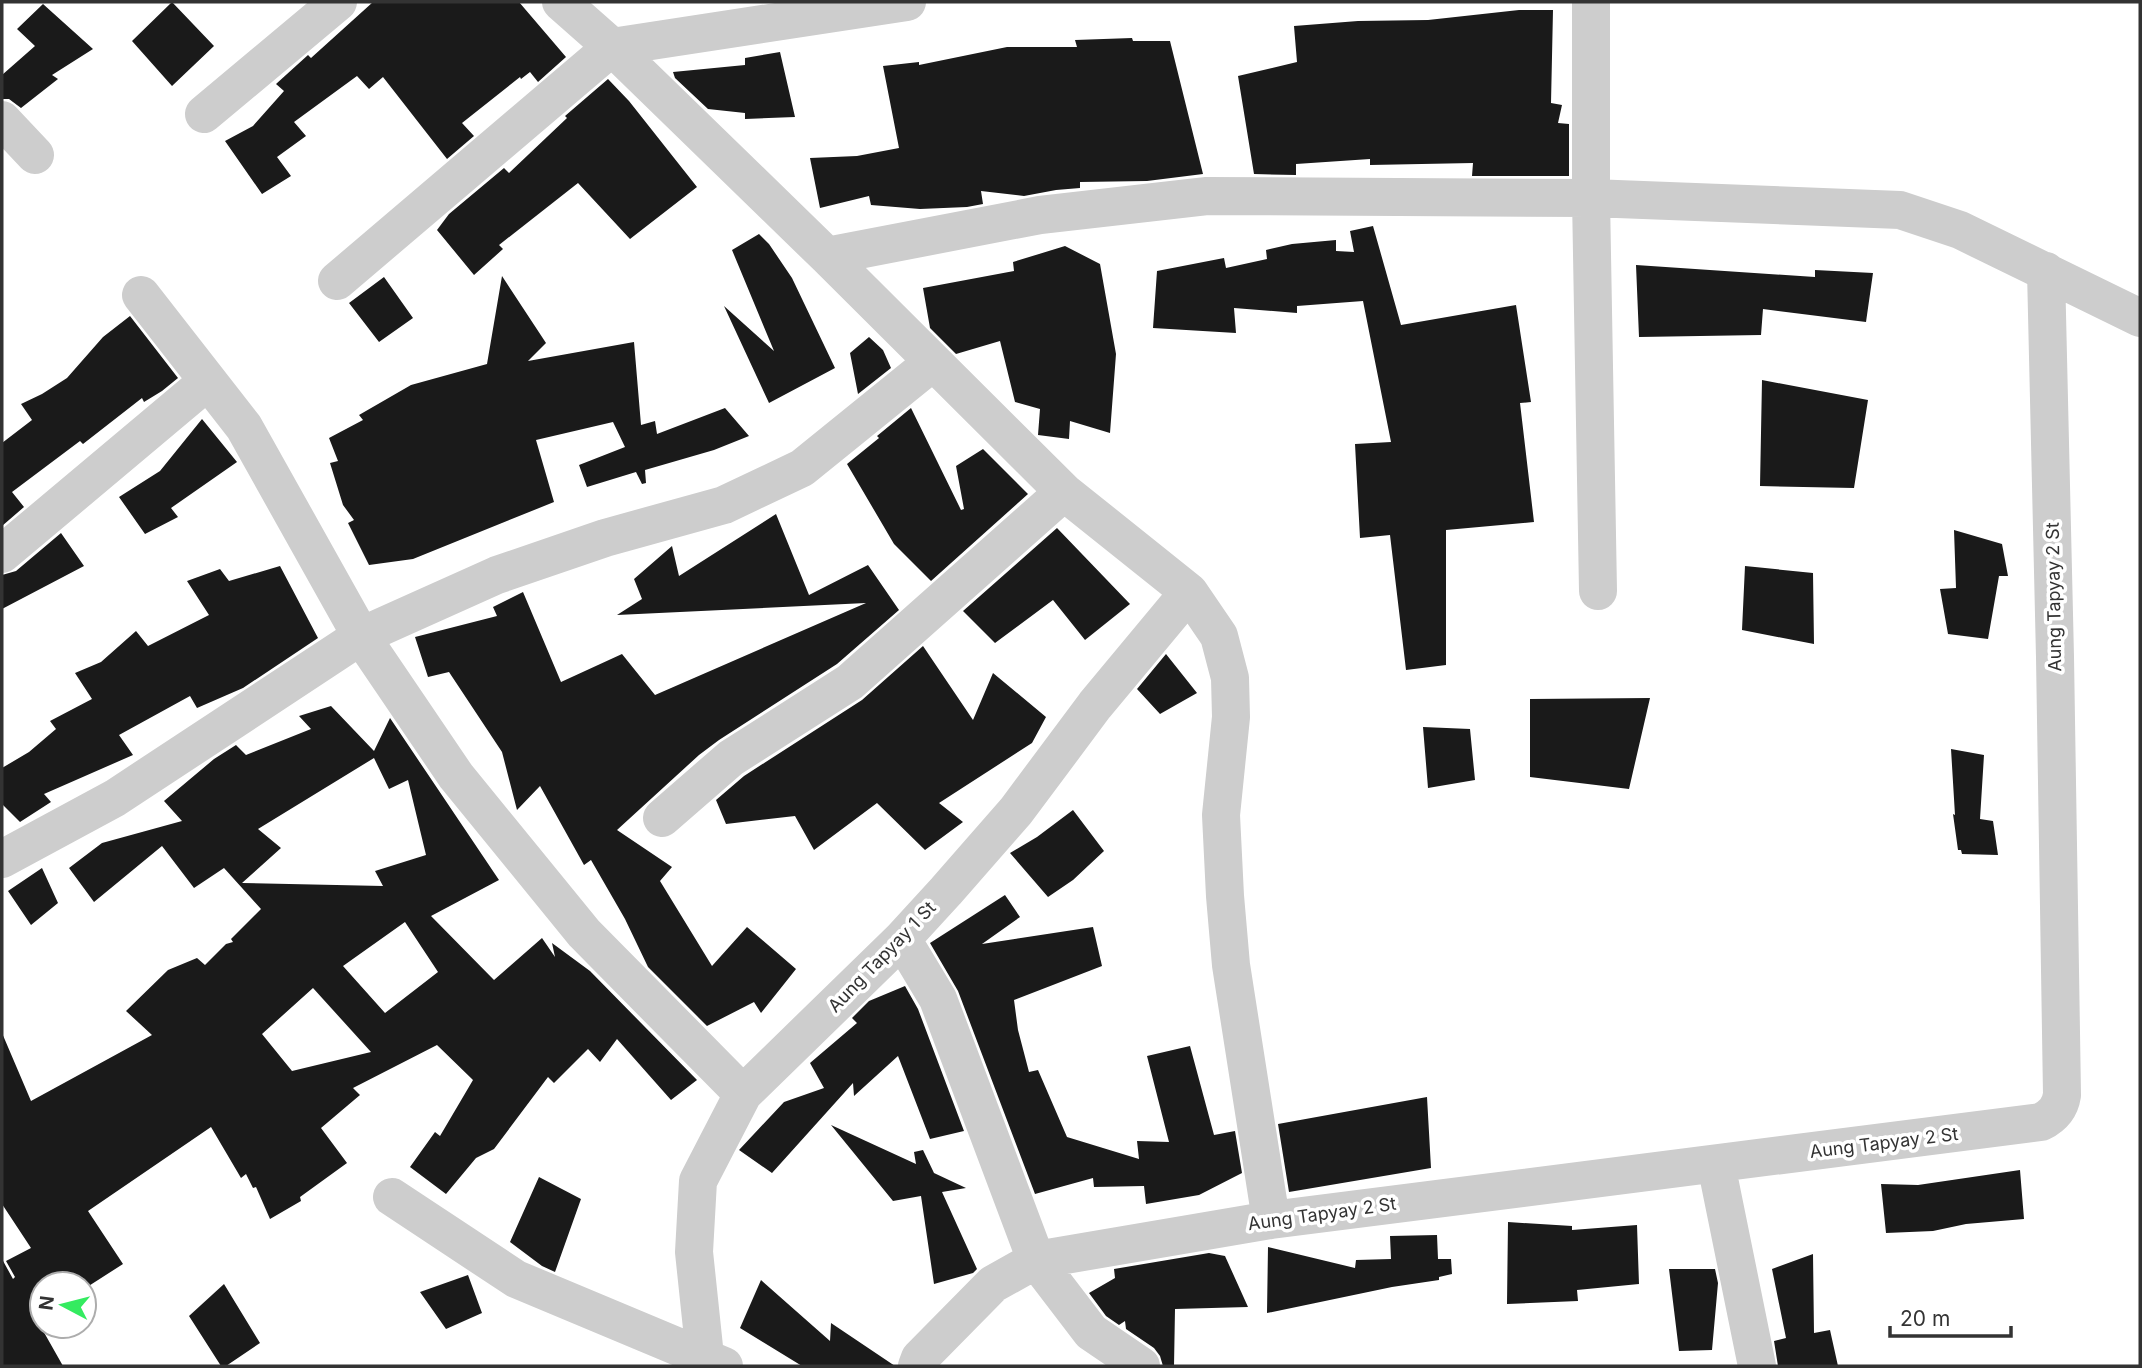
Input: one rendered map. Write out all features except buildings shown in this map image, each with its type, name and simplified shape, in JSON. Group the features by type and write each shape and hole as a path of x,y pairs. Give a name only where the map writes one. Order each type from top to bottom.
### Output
{"street":[{"path":"204,114 338,2"},
{"path":"561,2 612,47 827,256 1064,492 1189,592 1220,636 1230,678 1231,718 1221,815 1231,965 1271,1220"},
{"path":"337,281 612,47 907,2"},
{"path":"1591,2 1591,198 1598,591"},
{"path":"2,120 35,155"},
{"path":"827,256 1040,215 1207,196 1591,198 1900,210 1960,230 2140,318"},
{"name":"Aung Tapyay 2 St","path":"918,1366 920,1358 993,1284 1036,1260 1271,1220 2042,1122 2055,1113 2062,1095 2046,271"},
{"path":"141,295 244,427 361,636 456,776 584,933 743,1094"},
{"path":"2,859 115,798 361,636 497,575 605,538 724,505 802,468 933,362"},
{"path":"2,555 208,381"},
{"path":"662,818 731,758 850,682 1064,492"},
{"name":"Aung Tapyay 1 St","path":"712,1364 694,1252 698,1181 743,1094 902,939 1016,811 1094,705 1189,592"},
{"path":"902,939 938,999 1036,1260 1091,1332 1141,1366"},
{"path":"1716,1164 1757,1366"},
{"path":"392,1197 516,1279 712,1364"}]}
